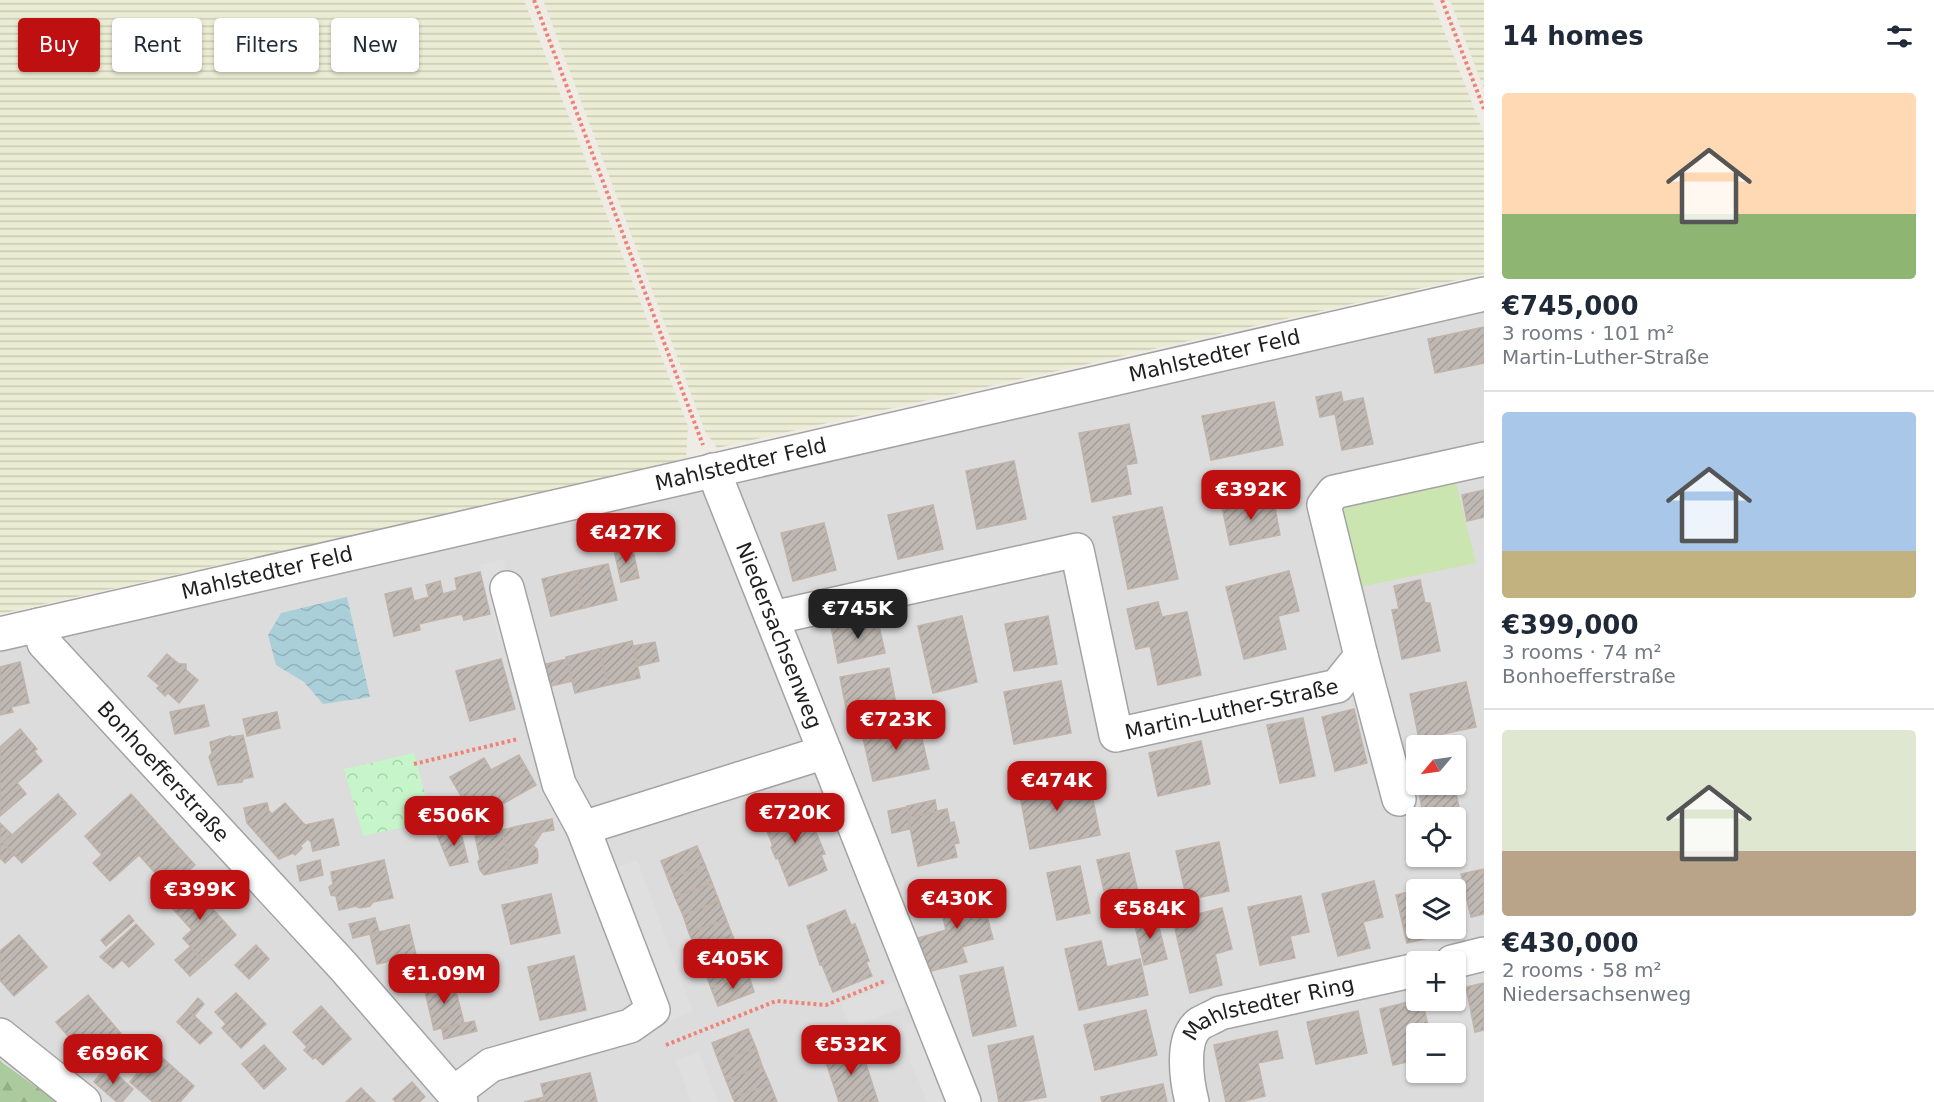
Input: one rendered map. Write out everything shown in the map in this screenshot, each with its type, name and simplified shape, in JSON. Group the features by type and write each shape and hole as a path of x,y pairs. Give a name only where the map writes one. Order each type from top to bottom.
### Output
{"street":[{"name":"Mahlstedter Feld","path":"0,634 1484,294"},
{"name":"Martin-Luther-Straße","path":"772,618 1077,550 1116,735 1337,686 1361,656 1324,505 1334,492 1484,459"},
{"name":"Niedersachsenweg","path":"713,470 963,1102"},
{"path":"458,1098 491,1065 630,1026 653,1010 583,828 559,784 507,588"},
{"name":"Bonhoefferstraße","path":"39,625 44,643 343,966 458,1098"},
{"path":"1361,656 1399,799"},
{"path":"583,828 825,752"},
{"path":"1466,958 1484,954"},
{"name":"Mahlstedter Ring","path":"1192,1102 1186,1080 1188,1042 1198,1025 1220,1013 1406,972"},
{"path":"0,1035 84,1102"}],"path":[{"path":"534,0 713,470"},
{"path":"1442,0 1484,109"},
{"path":"414,764 545,733"},
{"path":"666,1045 776,1001 826,1005 911,970"}],"shaded area":[{"path":"1484,295 1484,1102 57,1102 0,1060 0,638"},
{"path":"504,559 520,634 499,641 480,565"},
{"path":"637,860 693,1011 669,1022 611,870"},
{"path":"902,979 911,1004 851,1028 841,1003"},
{"path":"921,1019 956,1102 927,1102 897,1028"},
{"path":"699,1052 718,1102 691,1102 676,1060"}],"green space":[{"path":"0,0 524,0 688,426 686,460 0,614"},
{"path":"543,0 1432,0 1484,134 1484,274 717,448 705,431"},
{"path":"1450,0 1484,0 1484,89"},
{"path":"1455,479 1476,563 1360,587 1338,501"},
{"path":"414,753 432,821 363,836 344,769"},
{"path":"0,1060 3,1063 57,1102 0,1102"}],"water":[{"path":"347,597 370,697 323,704 304,682 276,665 268,635 281,613"}],"building":[{"path":"1484,327 1484,363 1435,373 1428,339"},
{"path":"1341,392 1343,402 1363,398 1373,444 1342,450 1335,414 1320,417 1316,397"},
{"path":"1274,402 1283,445 1211,460 1202,416"},
{"path":"1129,424 1137,463 1126,465 1131,494 1092,502 1079,433"},
{"path":"1014,461 1026,519 977,529 966,471"},
{"path":"1484,490 1484,517 1467,521 1462,495"},
{"path":"1273,497 1280,535 1230,545 1222,507"},
{"path":"933,505 943,549 898,559 888,515"},
{"path":"1162,507 1178,579 1128,589 1113,517"},
{"path":"824,523 836,570 793,581 781,533"},
{"path":"632,546 639,578 621,582 614,550"},
{"path":"608,564 617,600 584,608 575,571"},
{"path":"575,571 584,608 551,616 542,579"},
{"path":"1289,571 1299,611 1278,616 1286,649 1244,659 1226,587"},
{"path":"480,572 490,614 464,620 462,614 419,624 420,630 394,636 385,594 411,588 414,601 429,597 426,585 440,581 443,594 457,590 455,578"},
{"path":"1420,580 1425,603 1430,603 1440,651 1402,659 1392,610 1399,609 1394,586"},
{"path":"1158,602 1162,617 1187,612 1201,675 1158,685 1150,646 1136,649 1127,609"},
{"path":"962,616 977,682 933,693 918,626"},
{"path":"1048,616 1057,664 1014,671 1005,624"},
{"path":"877,617 885,653 838,663 831,626"},
{"path":"632,641 640,678 608,685 599,649"},
{"path":"655,642 659,661 638,666 633,646"},
{"path":"599,649 608,685 575,693 566,657"},
{"path":"167,654 179,664 186,664 186,670 198,680 179,703 168,693 165,696 157,688 160,686 148,676"},
{"path":"501,659 515,709 470,721 456,671"},
{"path":"567,659 572,681 543,688 538,666"},
{"path":"20,662 29,703 11,707 13,712 0,715 0,667"},
{"path":"889,668 896,704 847,713 840,677"},
{"path":"1061,681 1071,733 1014,744 1004,692"},
{"path":"1466,682 1476,727 1438,735 1418,735 1410,694"},
{"path":"204,705 209,726 175,734 170,712"},
{"path":"1354,709 1367,763 1335,771 1322,717"},
{"path":"277,712 280,728 247,736 243,719"},
{"path":"1303,718 1315,776 1280,783 1267,725"},
{"path":"918,722 929,769 873,781 862,734"},
{"path":"20,729 37,749 34,751 42,761 17,783 26,794 0,816 0,747"},
{"path":"243,735 253,777 243,779 242,782 218,785 209,757 212,753 210,742"},
{"path":"1201,741 1210,784 1158,796 1149,753"},
{"path":"519,755 536,785 501,805 497,798 471,813 450,777 484,758 491,770"},
{"path":"1070,775 1074,793 1091,790 1100,835 1030,849 1018,785"},
{"path":"58,794 76,814 22,863 3,843"},
{"path":"131,794 183,852 157,875 139,855 110,881 93,863 102,855 85,836"},
{"path":"1419,795 1456,795 1459,807 1422,807"},
{"path":"935,800 937,812 910,818 907,806"},
{"path":"267,803 272,814 285,803 305,825 333,819 339,845 313,851 308,839 295,855 293,853 279,859 247,823 244,808"},
{"path":"800,803 807,819 810,818 825,854 821,855 827,870 789,886 771,847 773,846 762,819"},
{"path":"907,807 910,829 892,833 888,811"},
{"path":"947,809 950,823 954,822 959,843 954,844 957,857 918,866 908,818"},
{"path":"552,819 554,830 542,832 533,846 528,824"},
{"path":"0,823 12,835 3,843 14,855 5,863 0,858"},
{"path":"528,824 533,846 537,849 537,863 510,869 502,830"},
{"path":"460,829 468,862 450,866 437,835"},
{"path":"502,830 510,869 484,875 478,862 480,859 475,836"},
{"path":"1219,842 1229,891 1187,900 1176,851"},
{"path":"697,846 705,865 668,879 661,861"},
{"path":"183,852 195,865 169,888 157,875"},
{"path":"1129,853 1140,901 1108,908 1097,860"},
{"path":"320,860 323,875 300,881 297,866"},
{"path":"384,860 393,898 373,902 370,906 339,910 336,896 331,895 329,887 333,884 331,872"},
{"path":"705,865 712,883 675,897 668,879"},
{"path":"1080,866 1090,913 1057,920 1047,873"},
{"path":"1484,869 1484,914 1471,917 1466,896 1466,879 1462,879 1461,874"},
{"path":"186,879 236,935 205,963 183,938 192,930 164,899"},
{"path":"1374,881 1383,917 1363,922 1370,948 1338,956 1322,894"},
{"path":"712,883 719,901 683,915 675,897"},
{"path":"979,886 993,939 962,947 967,962 927,972 918,938 946,930 938,897"},
{"path":"1406,892 1406,939 1396,895"},
{"path":"551,894 560,933 511,944 502,905"},
{"path":"1301,896 1309,932 1290,936 1295,958 1260,965 1248,907"},
{"path":"719,901 726,919 689,933 683,915"},
{"path":"1222,908 1232,949 1215,954 1222,985 1190,993 1173,920"},
{"path":"845,910 851,925 855,924 869,961 866,962 872,976 833,992 822,965 820,965 807,926"},
{"path":"129,915 134,921 106,946 101,940"},
{"path":"1156,916 1167,959 1144,965 1134,921"},
{"path":"375,918 379,932 353,938 349,924"},
{"path":"726,919 733,937 697,951 689,933"},
{"path":"136,924 154,944 129,967 122,960 113,968 100,957"},
{"path":"409,925 416,955 377,964 370,934"},
{"path":"19,935 47,967 14,996 0,980 0,951"},
{"path":"733,937 740,955 704,969 697,951"},
{"path":"1406,939 1423,939 1407,943"},
{"path":"1101,941 1107,967 1140,959 1148,995 1079,1010 1065,949"},
{"path":"256,945 269,959 249,979 235,965"},
{"path":"190,947 205,963 190,976 175,960"},
{"path":"740,955 748,973 711,988 704,969"},
{"path":"574,956 586,1010 540,1020 528,967"},
{"path":"1003,967 1016,1026 973,1036 960,976"},
{"path":"748,973 754,992 718,1006 711,988"},
{"path":"453,980 464,1023 434,1030 424,987"},
{"path":"1484,983 1484,1030 1475,1032 1466,987"},
{"path":"236,993 266,1024 241,1048 222,1028 226,1024 215,1012"},
{"path":"88,995 123,1036 91,1063 56,1022"},
{"path":"198,998 204,1004 194,1016 188,1010"},
{"path":"1406,1002 1406,1011 1425,1011 1427,1023 1406,1023 1406,1062 1393,1065 1380,1009"},
{"path":"321,1006 351,1039 323,1065 304,1050 307,1047 293,1032"},
{"path":"188,1010 212,1033 200,1044 177,1022"},
{"path":"1146,1010 1157,1055 1095,1070 1084,1025"},
{"path":"1358,1011 1367,1053 1316,1064 1307,1022"},
{"path":"474,1021 477,1031 444,1039 442,1029"},
{"path":"748,1029 756,1048 719,1062 712,1043"},
{"path":"1277,1031 1283,1058 1258,1063 1265,1096 1240,1102 1226,1102 1214,1045"},
{"path":"1033,1036 1046,1097 1020,1102 999,1102 988,1046"},
{"path":"264,1045 286,1069 264,1089 242,1064"},
{"path":"860,1045 878,1102 839,1102 824,1056"},
{"path":"756,1048 762,1066 726,1080 719,1062"},
{"path":"156,1052 194,1086 180,1102 153,1102 130,1082"},
{"path":"107,1066 133,1089 122,1102 117,1102 94,1082"},
{"path":"762,1066 770,1084 733,1098 726,1080"},
{"path":"590,1073 597,1102 524,1102 544,1097 541,1084"},
{"path":"412,1082 425,1097 419,1102 396,1102 393,1099"},
{"path":"770,1084 777,1102 735,1102 733,1098"},
{"path":"1163,1084 1167,1102 1102,1102 1101,1097"},
{"path":"361,1088 375,1102 346,1102"}]}
